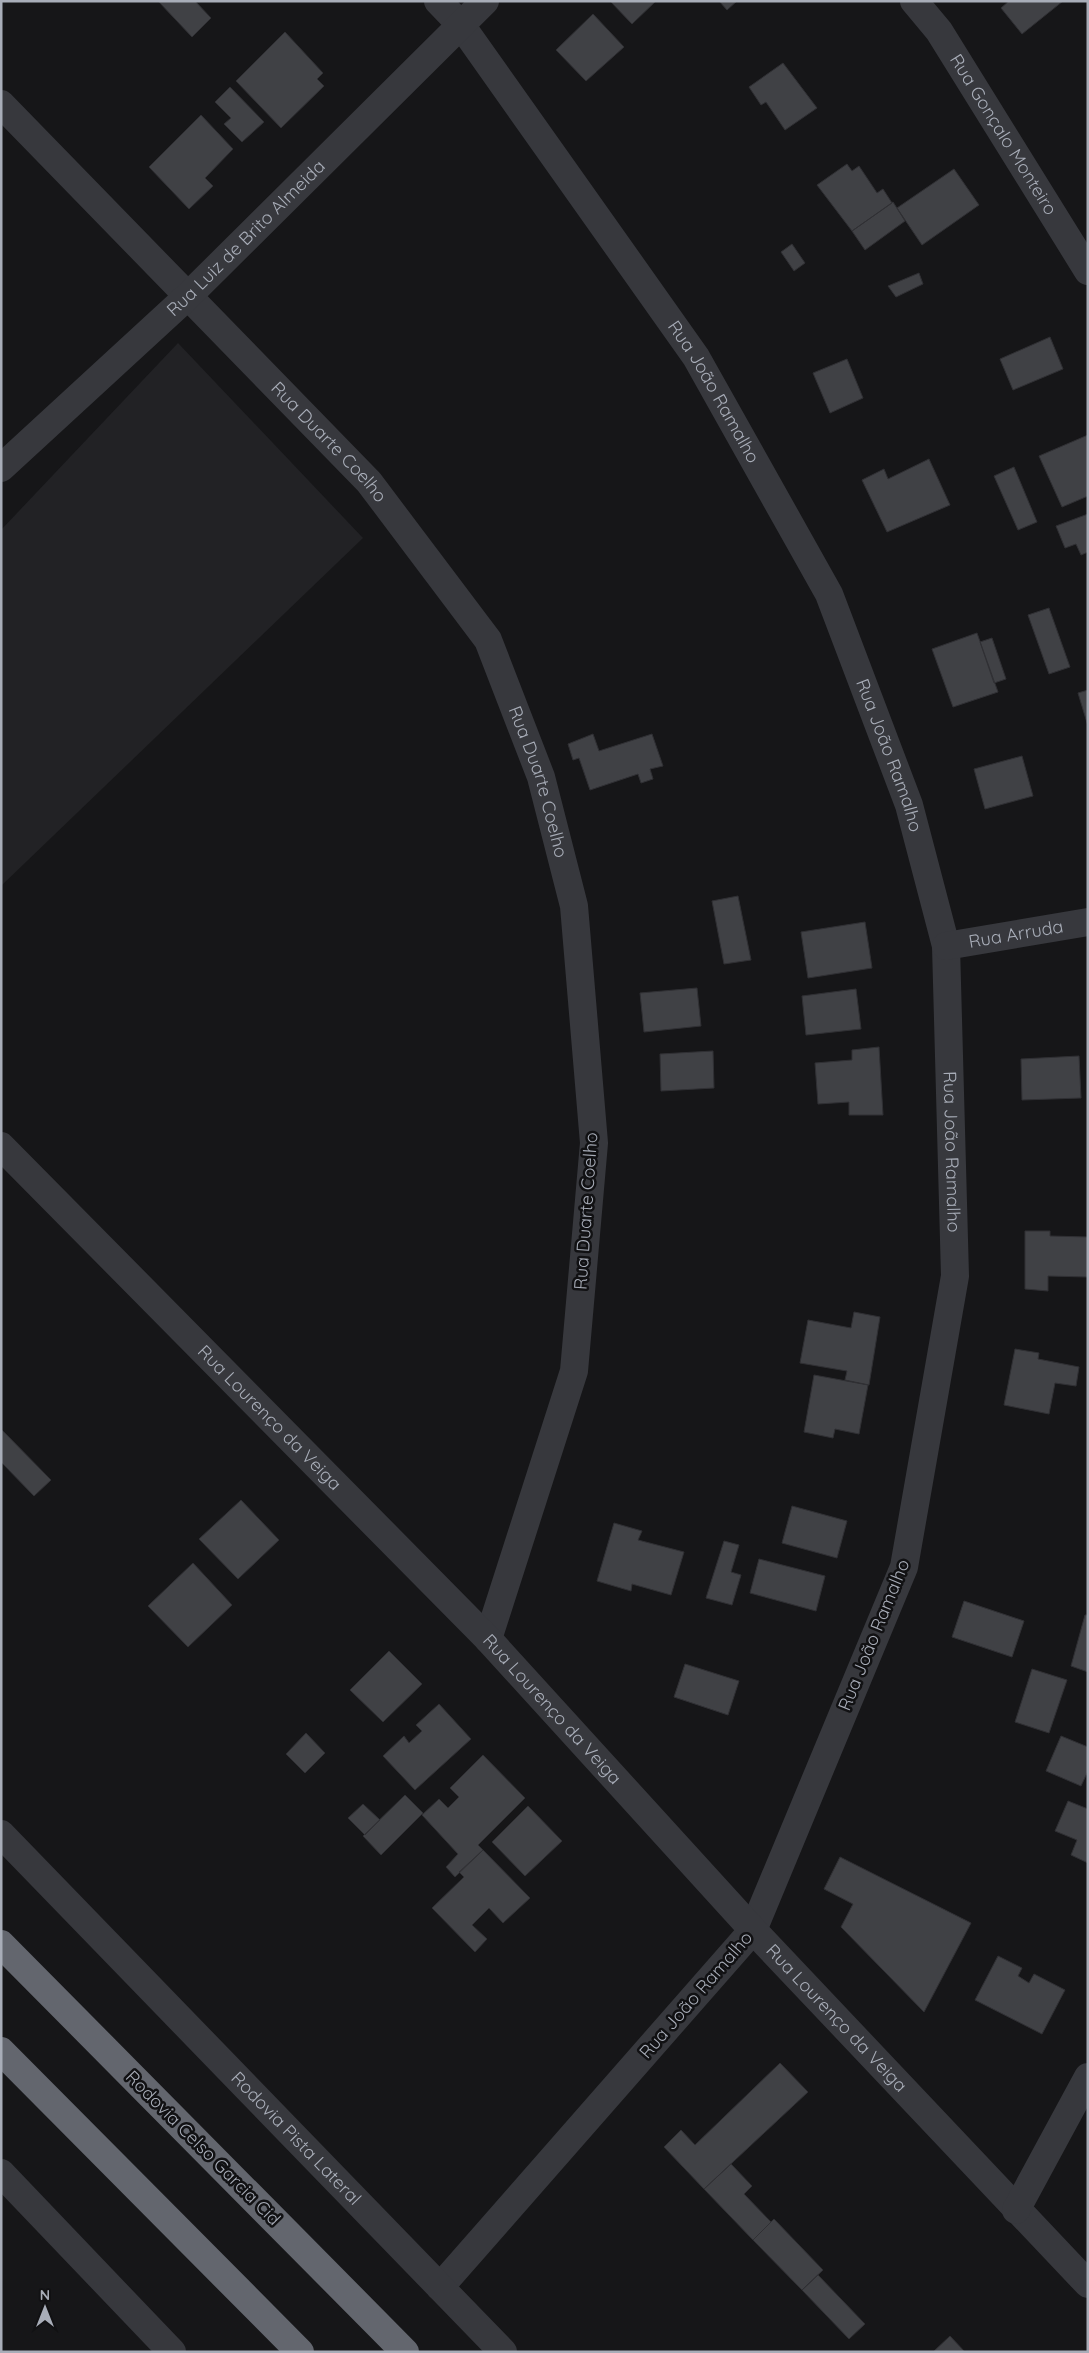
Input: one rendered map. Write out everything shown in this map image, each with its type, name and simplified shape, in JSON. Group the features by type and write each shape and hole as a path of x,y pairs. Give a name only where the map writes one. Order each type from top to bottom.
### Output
{"highway":[{"name":"Rodovia Celso Garcia Cid","path":"1,1944 406,2352"},
{"path":"1,2051 300,2352"},
{"path":"223,2274 275,2352"}],"street":[{"name":"Rua João Ramalho","path":"438,1 461,24 696,357 829,594 909,805 946,946 955,1276 904,1567 754,1930 440,2287"},
{"name":"Rua Luiz de Brito Almeida","path":"1,468 188,296 485,1"},
{"name":"Rua Gonçalo Monteiro","path":"914,1 938,31 1088,271"},
{"name":"Rua Duarte Coelho","path":"1,104 369,482 488,640 541,777 574,906 594,1143 574,1371 488,1639"},
{"name":"Rua Arruda","path":"946,946 1088,922"},
{"name":"Rua Lourenço da Veiga","path":"1,1146 488,1639 754,1930 1016,2210 1088,2284"},
{"name":"Rodovia Pista Lateral","path":"1,1834 503,2352"},
{"path":"1016,2210 1088,2077"},
{"path":"1,2173 172,2352"}],"shaded area":[{"path":"178,343 363,538 1,886 1,530"}],"building":[{"path":"158,1 195,1 211,18 192,37"},
{"path":"610,1 656,1 632,24"},
{"path":"719,1 737,1 727,10"},
{"path":"1009,1 1063,1 1022,34 1001,8"},
{"path":"593,14 624,47 586,81 556,50"},
{"path":"285,32 323,73 317,79 324,86 281,128 236,81"},
{"path":"783,63 817,108 785,130 766,102 761,105 749,87"},
{"path":"230,87 264,122 242,142 224,124 231,118 215,102"},
{"path":"201,115 233,149 205,178 213,186 189,209 149,167"},
{"path":"847,164 852,171 859,166 877,193 883,189 892,203 852,231 817,185"},
{"path":"954,169 979,205 922,245 897,208"},
{"path":"893,202 905,221 865,250 852,231"},
{"path":"792,244 805,263 794,271 781,252"},
{"path":"919,273 923,284 896,297 888,286"},
{"path":"1050,337 1063,369 1013,390 1000,359"},
{"path":"847,359 863,398 830,413 813,373"},
{"path":"1088,435 1088,496 1062,507 1039,456"},
{"path":"929,459 950,505 887,532 862,480 884,469 888,479"},
{"path":"1014,467 1037,522 1018,530 994,476"},
{"path":"1088,514 1088,552 1081,555 1076,544 1065,548 1056,526"},
{"path":"1049,608 1070,667 1049,674 1028,615"},
{"path":"977,633 998,692 953,707 932,649"},
{"path":"992,638 1006,679 994,683 980,642"},
{"path":"1088,690 1088,726 1078,693"},
{"path":"593,734 599,751 652,734 663,766 650,769 653,779 641,783 638,774 590,790 579,758 573,760 568,744"},
{"path":"1022,756 1033,796 985,809 974,769"},
{"path":"738,896 751,960 724,964 712,901"},
{"path":"865,922 872,968 808,978 801,932"},
{"path":"697,988 701,1026 644,1032 640,993"},
{"path":"856,989 861,1029 806,1035 802,996"},
{"path":"879,1047 883,1115 849,1115 849,1102 818,1104 815,1063 852,1060 852,1050"},
{"path":"713,1051 714,1088 661,1091 660,1054"},
{"path":"1079,1056 1081,1098 1022,1100 1021,1059"},
{"path":"1025,1231 1050,1231 1050,1236 1088,1237 1088,1277 1048,1276 1048,1291 1025,1289"},
{"path":"854,1312 880,1317 869,1385 845,1380 847,1371 800,1363 808,1320 851,1328"},
{"path":"1015,1349 1039,1353 1038,1359 1079,1367 1076,1386 1055,1383 1049,1414 1004,1405"},
{"path":"814,1375 868,1385 859,1434 835,1429 833,1438 804,1432"},
{"path":"1,1429 51,1480 34,1496 1,1462"},
{"path":"241,1500 279,1540 238,1579 199,1539"},
{"path":"792,1506 847,1521 837,1558 782,1543"},
{"path":"614,1523 642,1531 638,1540 684,1552 671,1595 632,1584 631,1591 597,1581"},
{"path":"724,1541 739,1545 731,1572 741,1575 732,1605 706,1598"},
{"path":"759,1559 825,1576 816,1611 750,1593"},
{"path":"193,1563 232,1605 188,1647 148,1606"},
{"path":"964,1601 1024,1621 1012,1657 952,1637"},
{"path":"1085,1615 1088,1615 1088,1672 1071,1666"},
{"path":"389,1651 422,1684 383,1722 350,1690"},
{"path":"685,1664 739,1681 728,1715 674,1697"},
{"path":"1032,1669 1067,1680 1049,1733 1015,1722"},
{"path":"439,1704 471,1739 415,1790 383,1756 404,1736 409,1743 422,1731 416,1725"},
{"path":"306,1733 325,1753 305,1773 286,1754"},
{"path":"1061,1736 1088,1747 1088,1771 1081,1786 1046,1771"},
{"path":"483,1755 525,1798 478,1845 483,1850 455,1877 446,1867 458,1854 422,1815 439,1799 448,1808 459,1797 450,1788"},
{"path":"405,1795 423,1813 381,1855 363,1836"},
{"path":"1068,1801 1088,1809 1088,1863 1071,1855 1077,1840 1055,1831"},
{"path":"363,1804 380,1820 365,1835 348,1818"},
{"path":"528,1806 562,1841 525,1876 492,1842"},
{"path":"483,1850 530,1898 503,1923 489,1908 472,1925 487,1939 475,1952 432,1908 464,1877 459,1872"},
{"path":"840,1857 971,1923 924,2012 841,1927 853,1904 824,1889"},
{"path":"998,1956 1022,1968 1018,1976 1029,1983 1034,1974 1065,1990 1042,2034 975,2000"},
{"path":"780,2063 808,2092 704,2189 664,2147 681,2130 695,2145"},
{"path":"731,2164 752,2186 744,2194 771,2222 753,2240 704,2189"},
{"path":"774,2219 823,2270 802,2290 753,2240"},
{"path":"818,2275 865,2324 849,2339 802,2290"},
{"path":"950,2336 965,2352 933,2352"}]}
